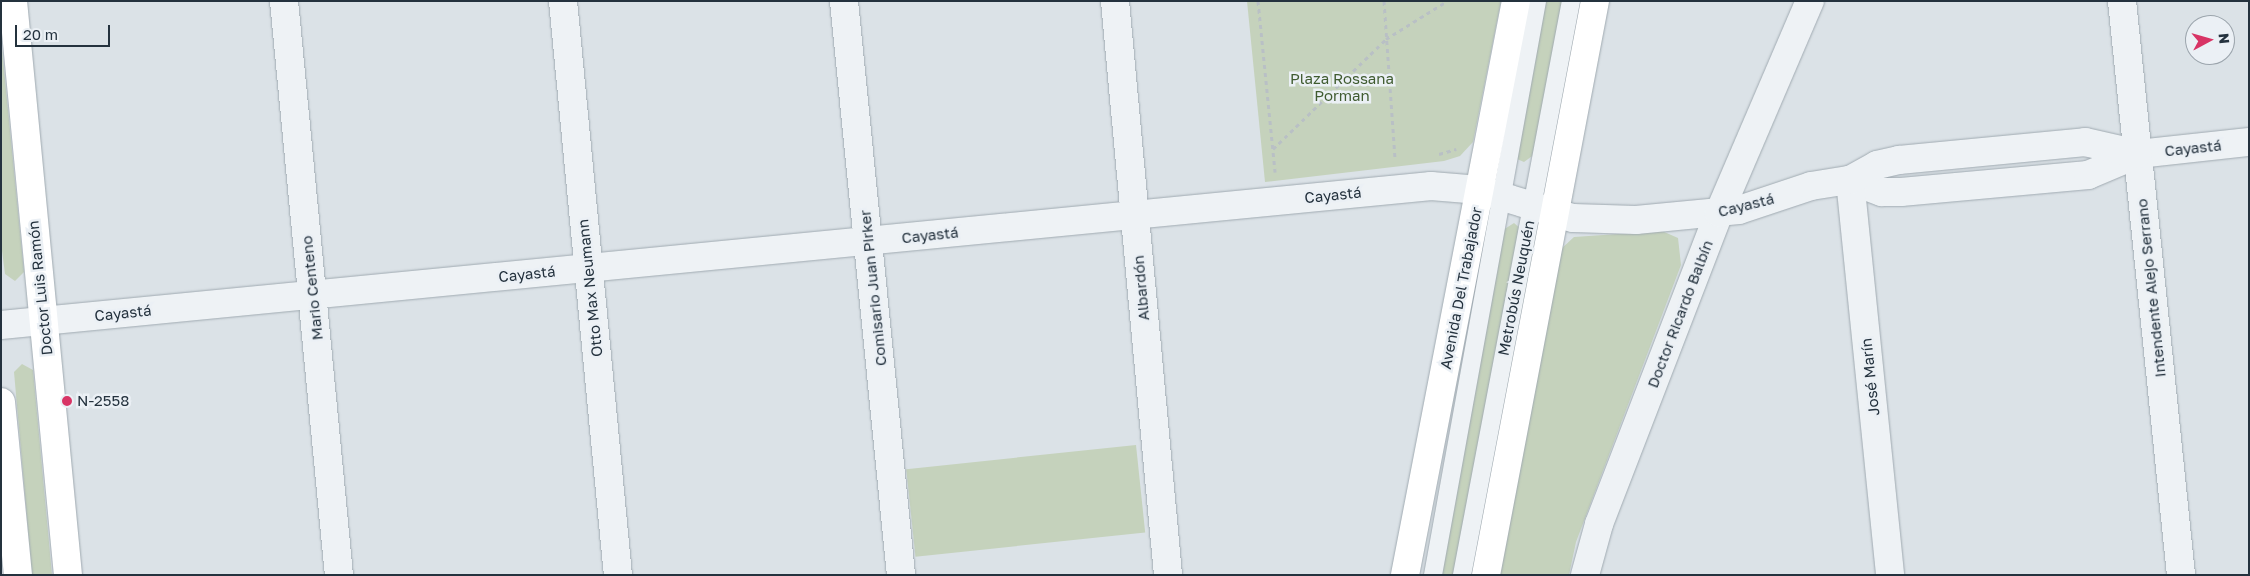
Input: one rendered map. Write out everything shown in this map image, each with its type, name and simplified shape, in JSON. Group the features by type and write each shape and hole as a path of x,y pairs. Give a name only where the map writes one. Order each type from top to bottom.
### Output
{"main road":[{"name":"Doctor Luis Ramón","path":"13,1 68,575"},
{"name":"Avenida Del Trabajador","path":"1405,575 1491,194 1516,1"},
{"path":"1486,575 1542,211 1595,1"},
{"path":"1,402 18,575"}],"street":[{"name":"Mario Centeno","path":"284,1 339,575"},
{"name":"Otto Max Neumann","path":"563,1 618,575"},
{"name":"Comisario Juan Pirker","path":"844,1 901,575"},
{"name":"Albardón","path":"1115,1 1168,575"},
{"name":"Doctor Ricardo Balbín","path":"1584,575 1599,524 1719,213 1810,1"},
{"name":"Intendente Alejo Serrano","path":"2122,1 2181,575"},
{"name":"Cayastá","path":"1,325 1431,186 1491,194 1542,211 1609,221 1719,213 1850,180 1874,190 1901,192 2088,175 2138,154 2249,142"},
{"name":"José Marín","path":"1850,180 1890,575"}],"lane":[{"name":"Metrobús Neuquén","path":"1433,575 1491,194 1538,1"},
{"name":"Metrobús Neuquén","path":"1462,575 1542,211 1571,1"}],"path":[{"path":"1258,1 1275,174"},
{"path":"1384,1 1396,160"},
{"path":"1273,150 1386,39 1447,1"},
{"path":"1435,155 1452,152 1464,143"},
{"path":"1386,161 1405,158"},
{"path":"1270,175 1284,173"}],"green space":[{"name":"Plaza Rossana Porman","path":"1247,1 1501,1 1473,142 1460,156 1444,161 1265,182"},
{"path":"1546,1 1564,1 1535,154 1524,162 1517,159 1517,141"},
{"path":"1,39 24,272 15,281 5,274 1,243"},
{"path":"1514,223 1521,229 1457,575 1439,575 1503,230"},
{"path":"1662,231 1678,238 1681,265 1576,542 1569,575 1499,575 1561,249 1574,237"},
{"path":"22,364 33,370 52,575 32,575 14,372"},
{"path":"1136,445 1145,533 915,557 906,469"}],"place":[{"name":"N-2558","path":"67,401"}]}
